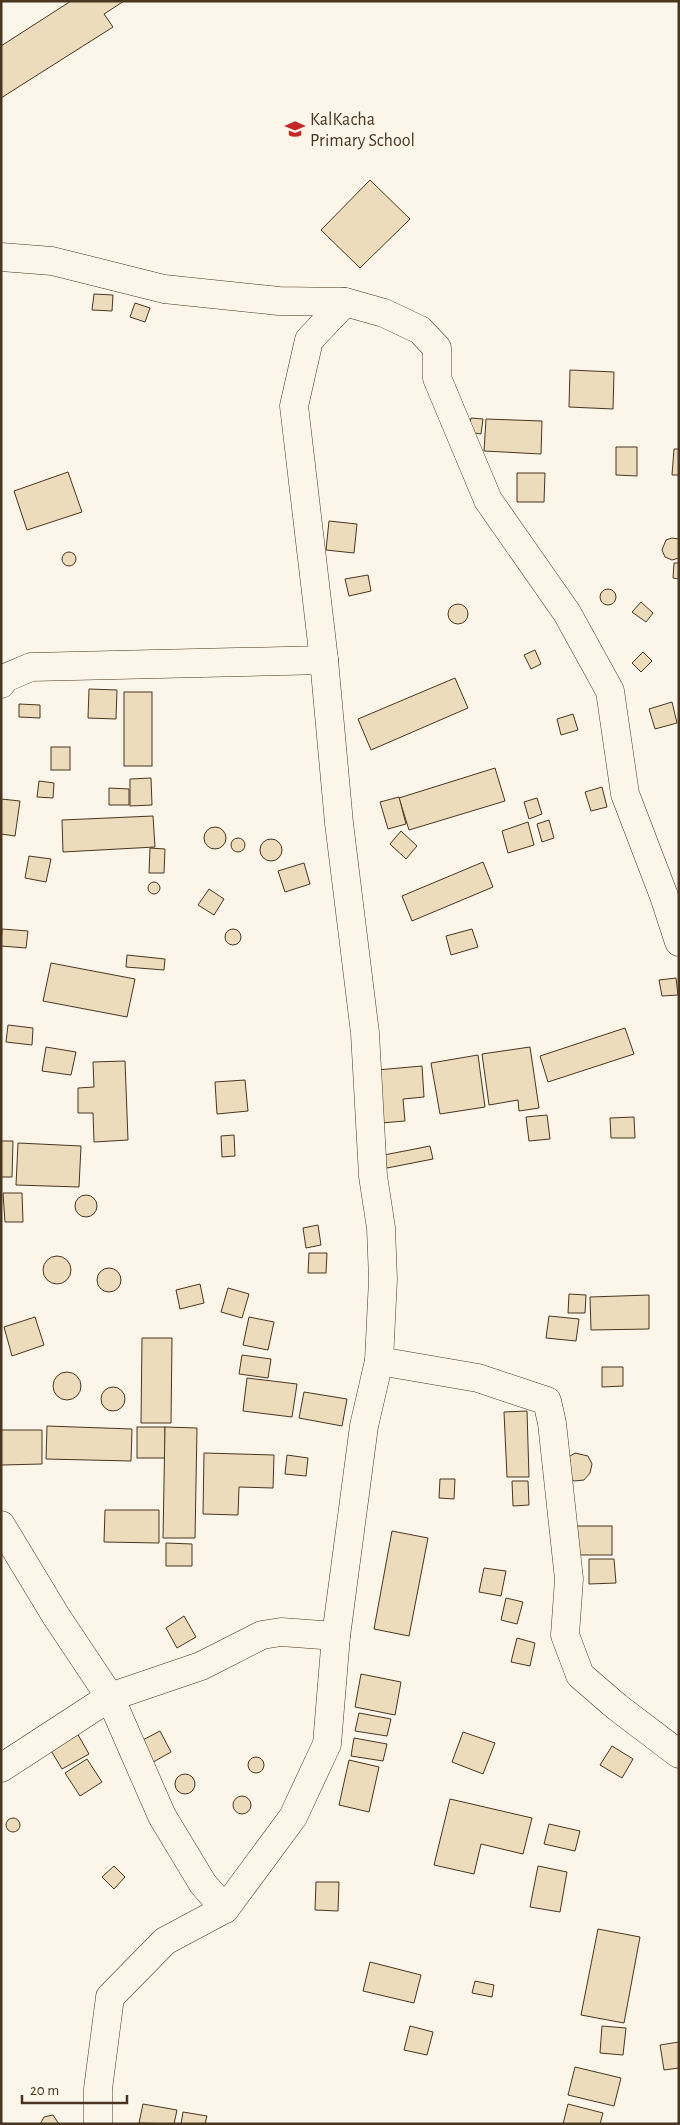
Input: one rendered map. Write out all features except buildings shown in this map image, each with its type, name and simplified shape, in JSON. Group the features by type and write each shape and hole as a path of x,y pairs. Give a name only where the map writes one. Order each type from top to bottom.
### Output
{"street":[{"path":"1,257 52,261 164,289 280,301 345,302 384,313 420,330 437,348 437,378 488,500 567,613 610,691 625,794 664,896 679,942"},
{"path":"98,2124 98,2089 110,1997 165,1941 225,1910 294,1817 327,1744 336,1636 364,1426 379,1361 384,1278 381,1228 373,1176 365,1033 339,823 324,660 294,406 309,340 345,302"},
{"path":"1,684 5,678 31,667 324,660"},
{"path":"379,1361 478,1378 547,1401 552,1423 569,1579 565,1634 577,1667 580,1675 617,1707 679,1754"},
{"path":"1,1525 56,1616 110,1697 162,1816 203,1884 225,1910"},
{"path":"1,1768 110,1697 201,1666 262,1635 281,1632 336,1636"}],"place":[{"name":"KalKacha Primary School","path":"295,129"}]}
